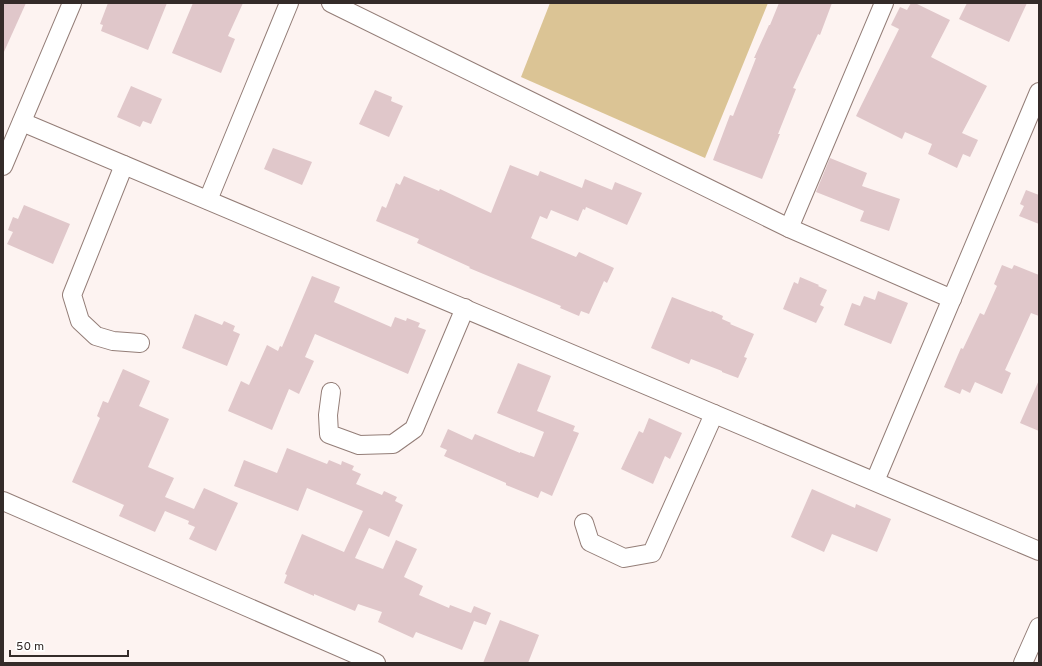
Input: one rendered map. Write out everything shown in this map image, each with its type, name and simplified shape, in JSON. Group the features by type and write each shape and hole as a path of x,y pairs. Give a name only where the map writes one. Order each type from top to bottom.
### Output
{"street":[{"path":"3,166 72,3"},
{"path":"208,200 289,3"},
{"path":"331,3 789,228 952,299"},
{"path":"789,228 884,3"},
{"path":"875,482 1039,92"},
{"path":"22,122 1039,551"},
{"path":"124,165 72,295 80,321 96,336 113,341 140,343"},
{"path":"331,392 328,415 329,434 359,445 393,444 414,429 465,308"},
{"path":"584,524 590,542 624,558 652,553 714,414"},
{"path":"3,501 376,663"},
{"path":"1023,663 1039,627"}],"shaded area":[{"path":"550,3 768,3 705,158 521,77"}],"building":[{"path":"3,3 26,3 3,54"},
{"path":"108,3 167,3 148,50 101,31 103,25 100,24"},
{"path":"193,3 243,3 228,36 235,39 221,73 172,53"},
{"path":"779,3 832,3 820,35 818,34 793,88 796,89 762,179 713,160 730,115 733,116 756,58 754,58"},
{"path":"911,3 915,3 950,20 931,57 987,86 962,133 978,140 970,157 963,154 957,168 928,154 932,144 905,132 902,139 856,116 899,29 891,25 900,7 907,10"},
{"path":"967,3 1027,3 1009,42 959,19"},
{"path":"131,86 162,99 151,124 143,121 140,127 117,117"},
{"path":"375,90 392,97 391,101 403,106 389,137 359,124"},
{"path":"273,148 312,162 302,185 264,169"},
{"path":"830,158 867,173 862,186 900,199 889,231 860,221 864,211 816,192"},
{"path":"510,165 538,176 540,171 582,188 585,179 612,190 615,182 642,193 627,225 586,207 585,210 583,209 578,221 551,210 547,219 540,216 531,238 576,257 579,252 614,268 607,283 604,281 589,314 581,311 579,316 560,308 561,306 469,268 470,267 417,243 419,239 376,221 382,206 386,208 396,183 400,185 404,176 439,191 440,189 491,213"},
{"path":"1026,190 1039,195 1039,224 1019,216 1024,206 1020,204"},
{"path":"24,205 70,224 53,264 7,244 13,232 8,230 13,217 18,219"},
{"path":"1002,265 1012,269 1014,265 1039,275 1039,316 1031,313 1005,370 1011,373 1002,394 975,382 970,393 962,389 960,394 944,387 961,348 963,349 980,313 984,315 997,286 994,284"},
{"path":"312,276 340,287 334,302 391,327 395,317 406,321 407,318 420,323 418,327 426,330 408,374 315,334 305,357 314,361 299,394 289,389 272,430 228,411 241,381 249,385 267,345 278,351 280,346 282,347"},
{"path":"800,277 827,290 820,305 824,307 816,323 783,309 794,282 798,284"},
{"path":"878,291 908,303 891,344 844,325 852,303 860,306 864,296 875,300"},
{"path":"672,297 711,312 712,311 723,316 722,319 731,323 730,324 754,334 744,357 747,358 738,378 691,359 689,364 651,348"},
{"path":"195,314 222,325 224,321 235,326 233,331 240,334 227,366 182,348"},
{"path":"518,363 551,376 537,411 575,426 573,431 579,433 552,496 541,491 538,498 506,485 506,483 444,456 447,450 440,447 448,429 472,440 475,434 520,453 534,457 544,432 497,413"},
{"path":"123,369 150,381 139,406 169,419 148,467 174,478 165,497 194,509 204,488 238,503 216,551 189,539 195,527 188,524 189,521 165,511 155,532 119,516 124,505 72,482 100,418 97,416 103,401 108,403"},
{"path":"1039,380 1039,431 1020,423"},
{"path":"649,418 682,433 670,459 665,456 653,484 621,469 639,431 643,433"},
{"path":"287,448 327,464 329,460 341,465 342,461 354,466 352,470 361,474 356,484 382,495 384,491 397,497 395,501 403,505 389,537 369,528 355,558 383,569 396,540 417,549 404,577 423,586 419,595 449,608 450,605 471,613 474,606 491,613 486,625 474,621 462,650 416,632 413,638 378,622 382,612 358,604 355,611 284,583 287,575 285,574 302,534 344,552 363,511 307,488 298,511 234,486 244,460 277,473"},
{"path":"812,489 855,508 856,504 891,519 877,552 832,534 824,552 791,537"},
{"path":"500,620 539,635 528,663 483,663"}]}
